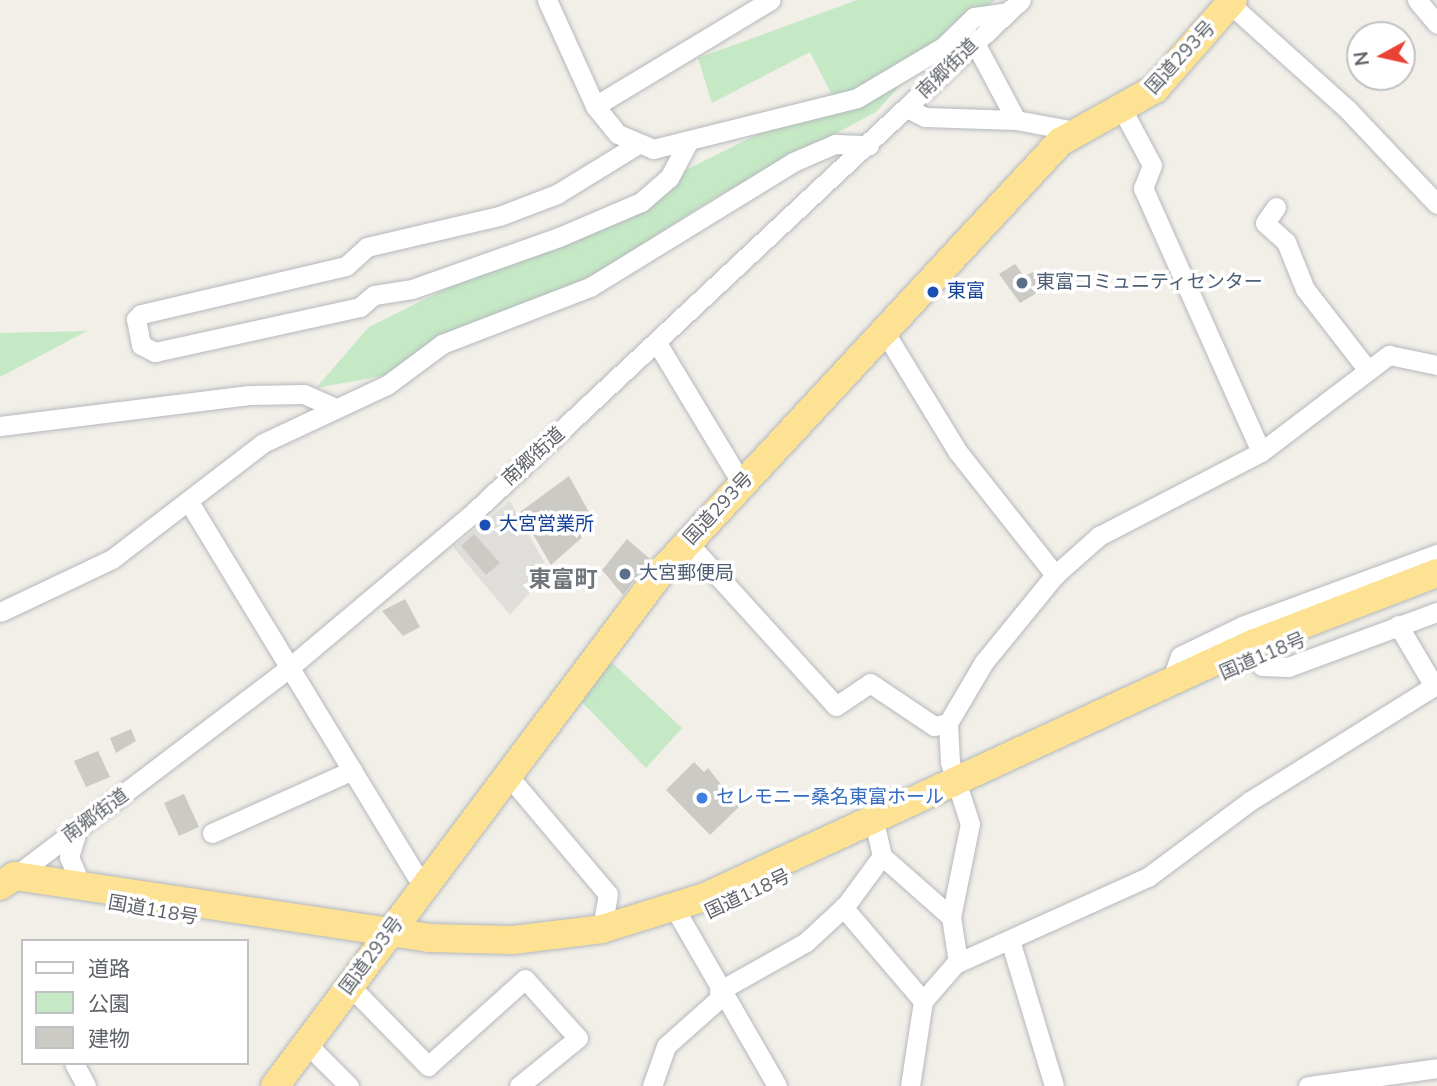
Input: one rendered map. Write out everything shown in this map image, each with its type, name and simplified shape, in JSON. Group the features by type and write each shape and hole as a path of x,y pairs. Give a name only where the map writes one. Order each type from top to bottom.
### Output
{"highway":[{"name":"国道293号","path":"275,1086 604,641 688,544 884,331 1074,131 1123,111 1169,74 1231,2"},
{"name":"国道118号","path":"8,881 82,887 382,941 513,940 679,917 958,786 1172,679 1437,573"},
{"name":"国道118号","path":"8,881 44,891 382,941 514,957 603,945 880,845 958,786 1256,660 1437,590"}],"street":[{"path":"547,0 595,106 635,146"},
{"path":"595,106 771,0"},
{"path":"1417,0 1437,23"},
{"path":"1231,2 1348,110 1437,204"},
{"path":"687,144 668,178 641,202 559,237 412,289 374,295 360,307 155,352 141,345 136,319 141,314 346,265 367,247 499,216 556,194 635,146 687,144 857,98 943,47 974,17 1015,6"},
{"name":"南郷街道","path":"8,881 290,667 474,512 1015,6"},
{"path":"975,43 1016,120"},
{"path":"906,108 925,117 1016,120 1074,131"},
{"path":"1123,111 1152,165 1143,188 1261,452"},
{"path":"0,612 111,559 263,443 331,406 387,385 457,337 580,292 757,179 835,144 869,145"},
{"path":"1276,207 1265,223 1286,242 1305,289 1367,369"},
{"path":"884,331 958,452 1055,575"},
{"path":"657,343 743,484"},
{"path":"958,962 951,917 971,824 958,786 948,723 967,685 1055,575 1099,536 1261,452 1367,369 1389,355 1437,365"},
{"path":"0,426 249,395 304,394 331,406"},
{"path":"189,502 423,887"},
{"path":"688,544 836,706 870,682 934,726 948,723"},
{"path":"1172,679 1180,656 1242,626 1437,554"},
{"path":"1256,660 1262,666 1289,667 1437,612"},
{"path":"910,1086 923,1001 958,962 1148,877 1250,801 1435,685 1398,625"},
{"path":"212,834 353,770"},
{"path":"506,774 608,894 602,929"},
{"path":"78,830 69,857 82,887"},
{"path":"652,1086 666,1046 720,994 806,942 843,907 880,845 951,917"},
{"path":"843,907 923,1001"},
{"path":"679,917 720,994 777,1086"},
{"path":"1010,940 1054,1086"},
{"path":"350,986 428,1066 525,979 578,1038 519,1086"},
{"path":"306,1043 349,1086"},
{"path":"75,1065 86,1086"},
{"path":"1308,1086 1437,1068"}],"shaded area":[{"path":"510,501 549,571 510,615 453,547"}],"green space":[{"path":"857,0 995,0 931,51 876,112 714,198 566,294 393,374 316,388 369,327 833,97 810,52 712,103 698,58"},
{"path":"87,331 0,377 0,333"},
{"path":"607,658 682,728 646,768 576,696"}],"building":[{"name":"東富コミュニティセンター","path":"1015,264 1024,276 1033,272 1044,289 1020,303 999,274"},
{"path":"569,476 596,525 551,565 520,512"},
{"path":"474,534 500,563 486,575 461,546"},
{"name":"大宮郵便局","path":"627,539 650,559 623,595 602,570"},
{"path":"405,599 420,627 403,636 382,611"},
{"path":"131,729 136,741 116,753 110,738"},
{"path":"98,751 110,777 86,787 74,761"},
{"name":"セレモニー桑名東富ホール","path":"694,762 704,772 708,768 739,807 710,835 666,790"},
{"path":"184,794 199,827 179,836 164,803"}],"place":[{"name":"東富コミュニティセンター","path":"1022,283"},
{"name":"東富","path":"933,292"},
{"name":"大宮営業所","path":"485,525"},
{"name":"大宮郵便局","path":"625,574"},
{"name":"セレモニー桑名東富ホール","path":"702,798"}],"district":[{"name":"東富町","path":"563,580"}]}
